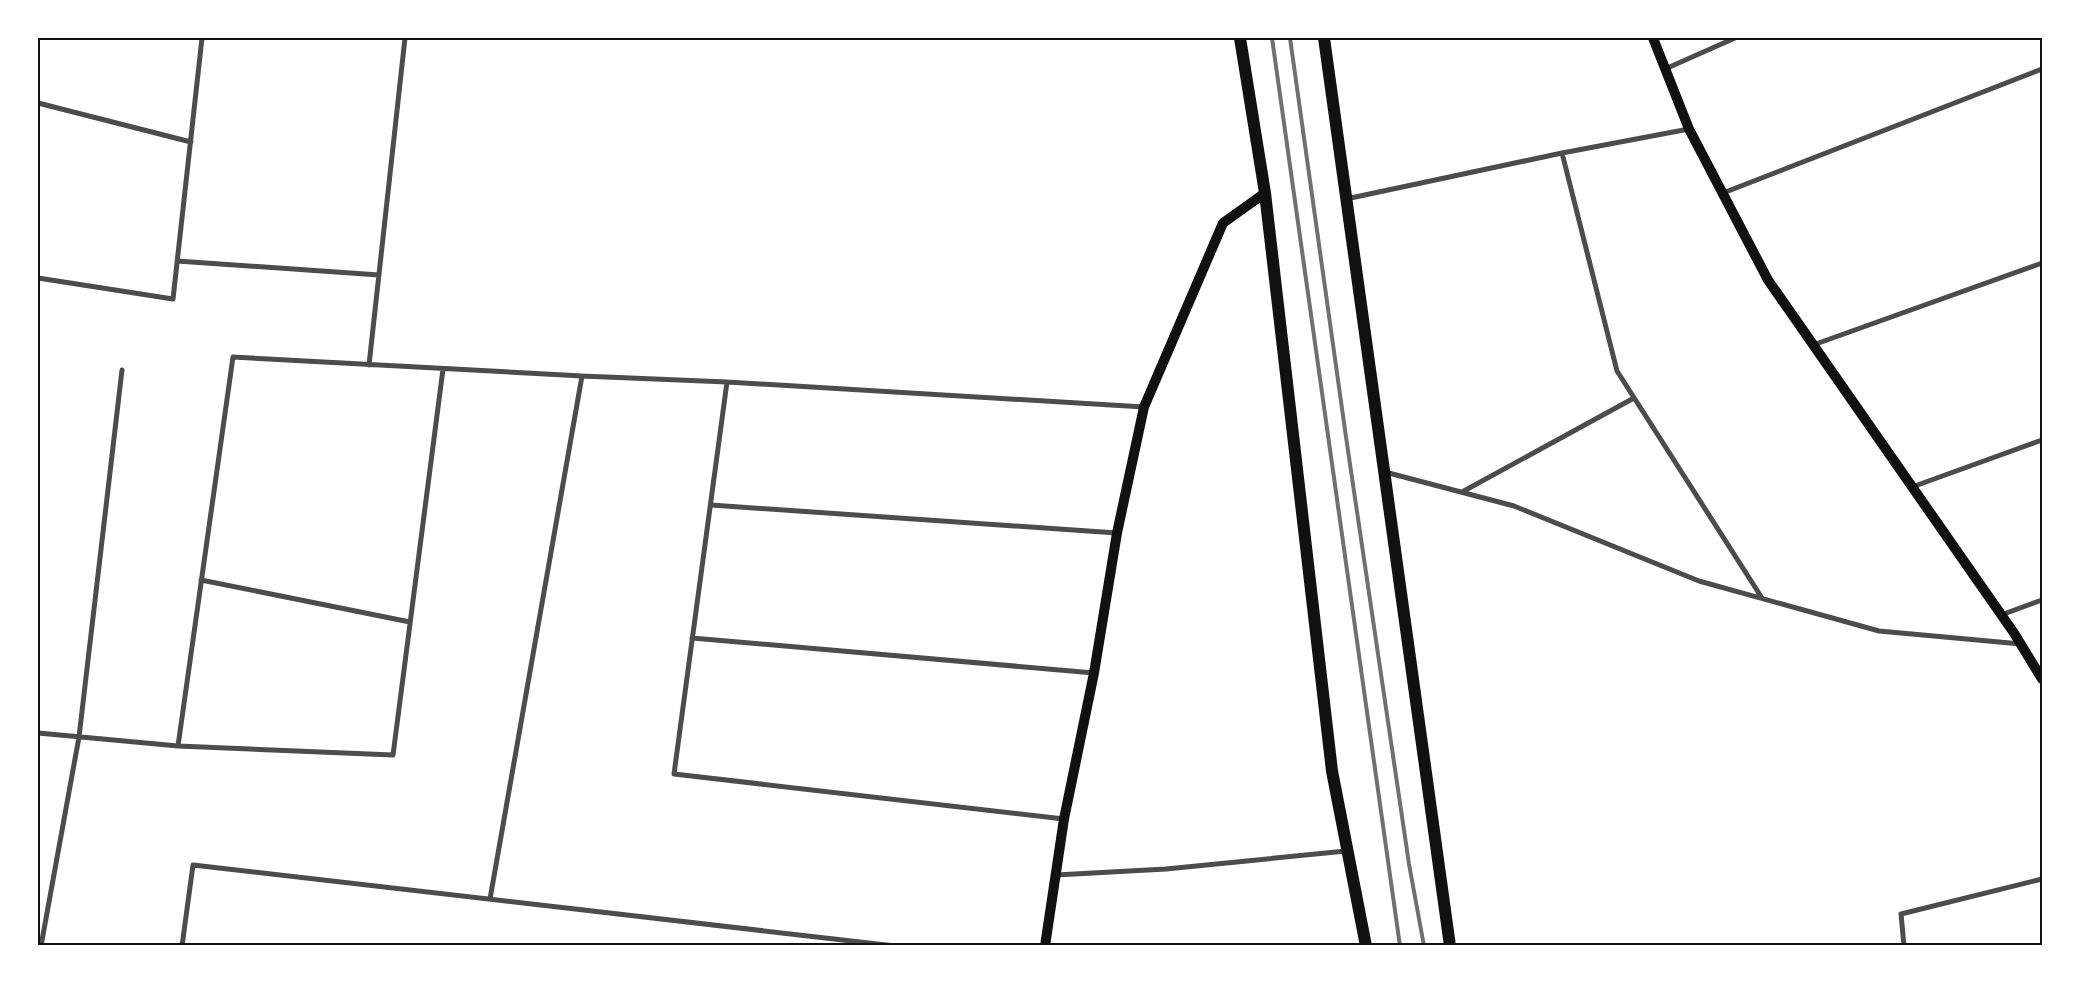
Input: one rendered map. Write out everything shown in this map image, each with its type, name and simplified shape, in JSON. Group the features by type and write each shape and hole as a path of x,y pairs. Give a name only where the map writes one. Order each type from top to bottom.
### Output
{"main road":[{"path":"1240,38 1265,193 1332,771 1346,851 1366,946"},
{"path":"1324,38 1450,946"},
{"path":"1652,38 1689,128 1768,280 2021,644 2042,679"},
{"path":"1045,946 1064,819 1094,673 1118,533 1144,407 1223,223 1265,193"}],"street":[{"path":"38,278 173,299 202,38"},
{"path":"369,365 405,38"},
{"path":"1664,69 1735,38"},
{"path":"1723,192 2042,69"},
{"path":"38,103 191,142"},
{"path":"1346,199 1689,128"},
{"path":"1562,153 1617,371 1762,598"},
{"path":"177,260 379,275"},
{"path":"1813,345 2042,263"},
{"path":"178,746 233,357 727,382 1144,407"},
{"path":"38,733 178,746 393,755 443,369"},
{"path":"41,946 78,737 122,370"},
{"path":"490,899 582,376"},
{"path":"727,382 674,774 1064,819"},
{"path":"1462,492 1634,398"},
{"path":"1912,487 2042,440"},
{"path":"1383,472 1514,506 1699,581 1879,631 2021,644"},
{"path":"710,505 1118,533"},
{"path":"201,580 410,622"},
{"path":"2001,615 2042,600"},
{"path":"692,638 1094,673"},
{"path":"1056,875 1166,869 1346,851"},
{"path":"182,946 193,865 895,946"},
{"path":"1904,946 1901,914 2042,879"}],"railway":[{"path":"1272,38 1400,946"},
{"path":"1290,38 1409,864 1424,946"}]}
